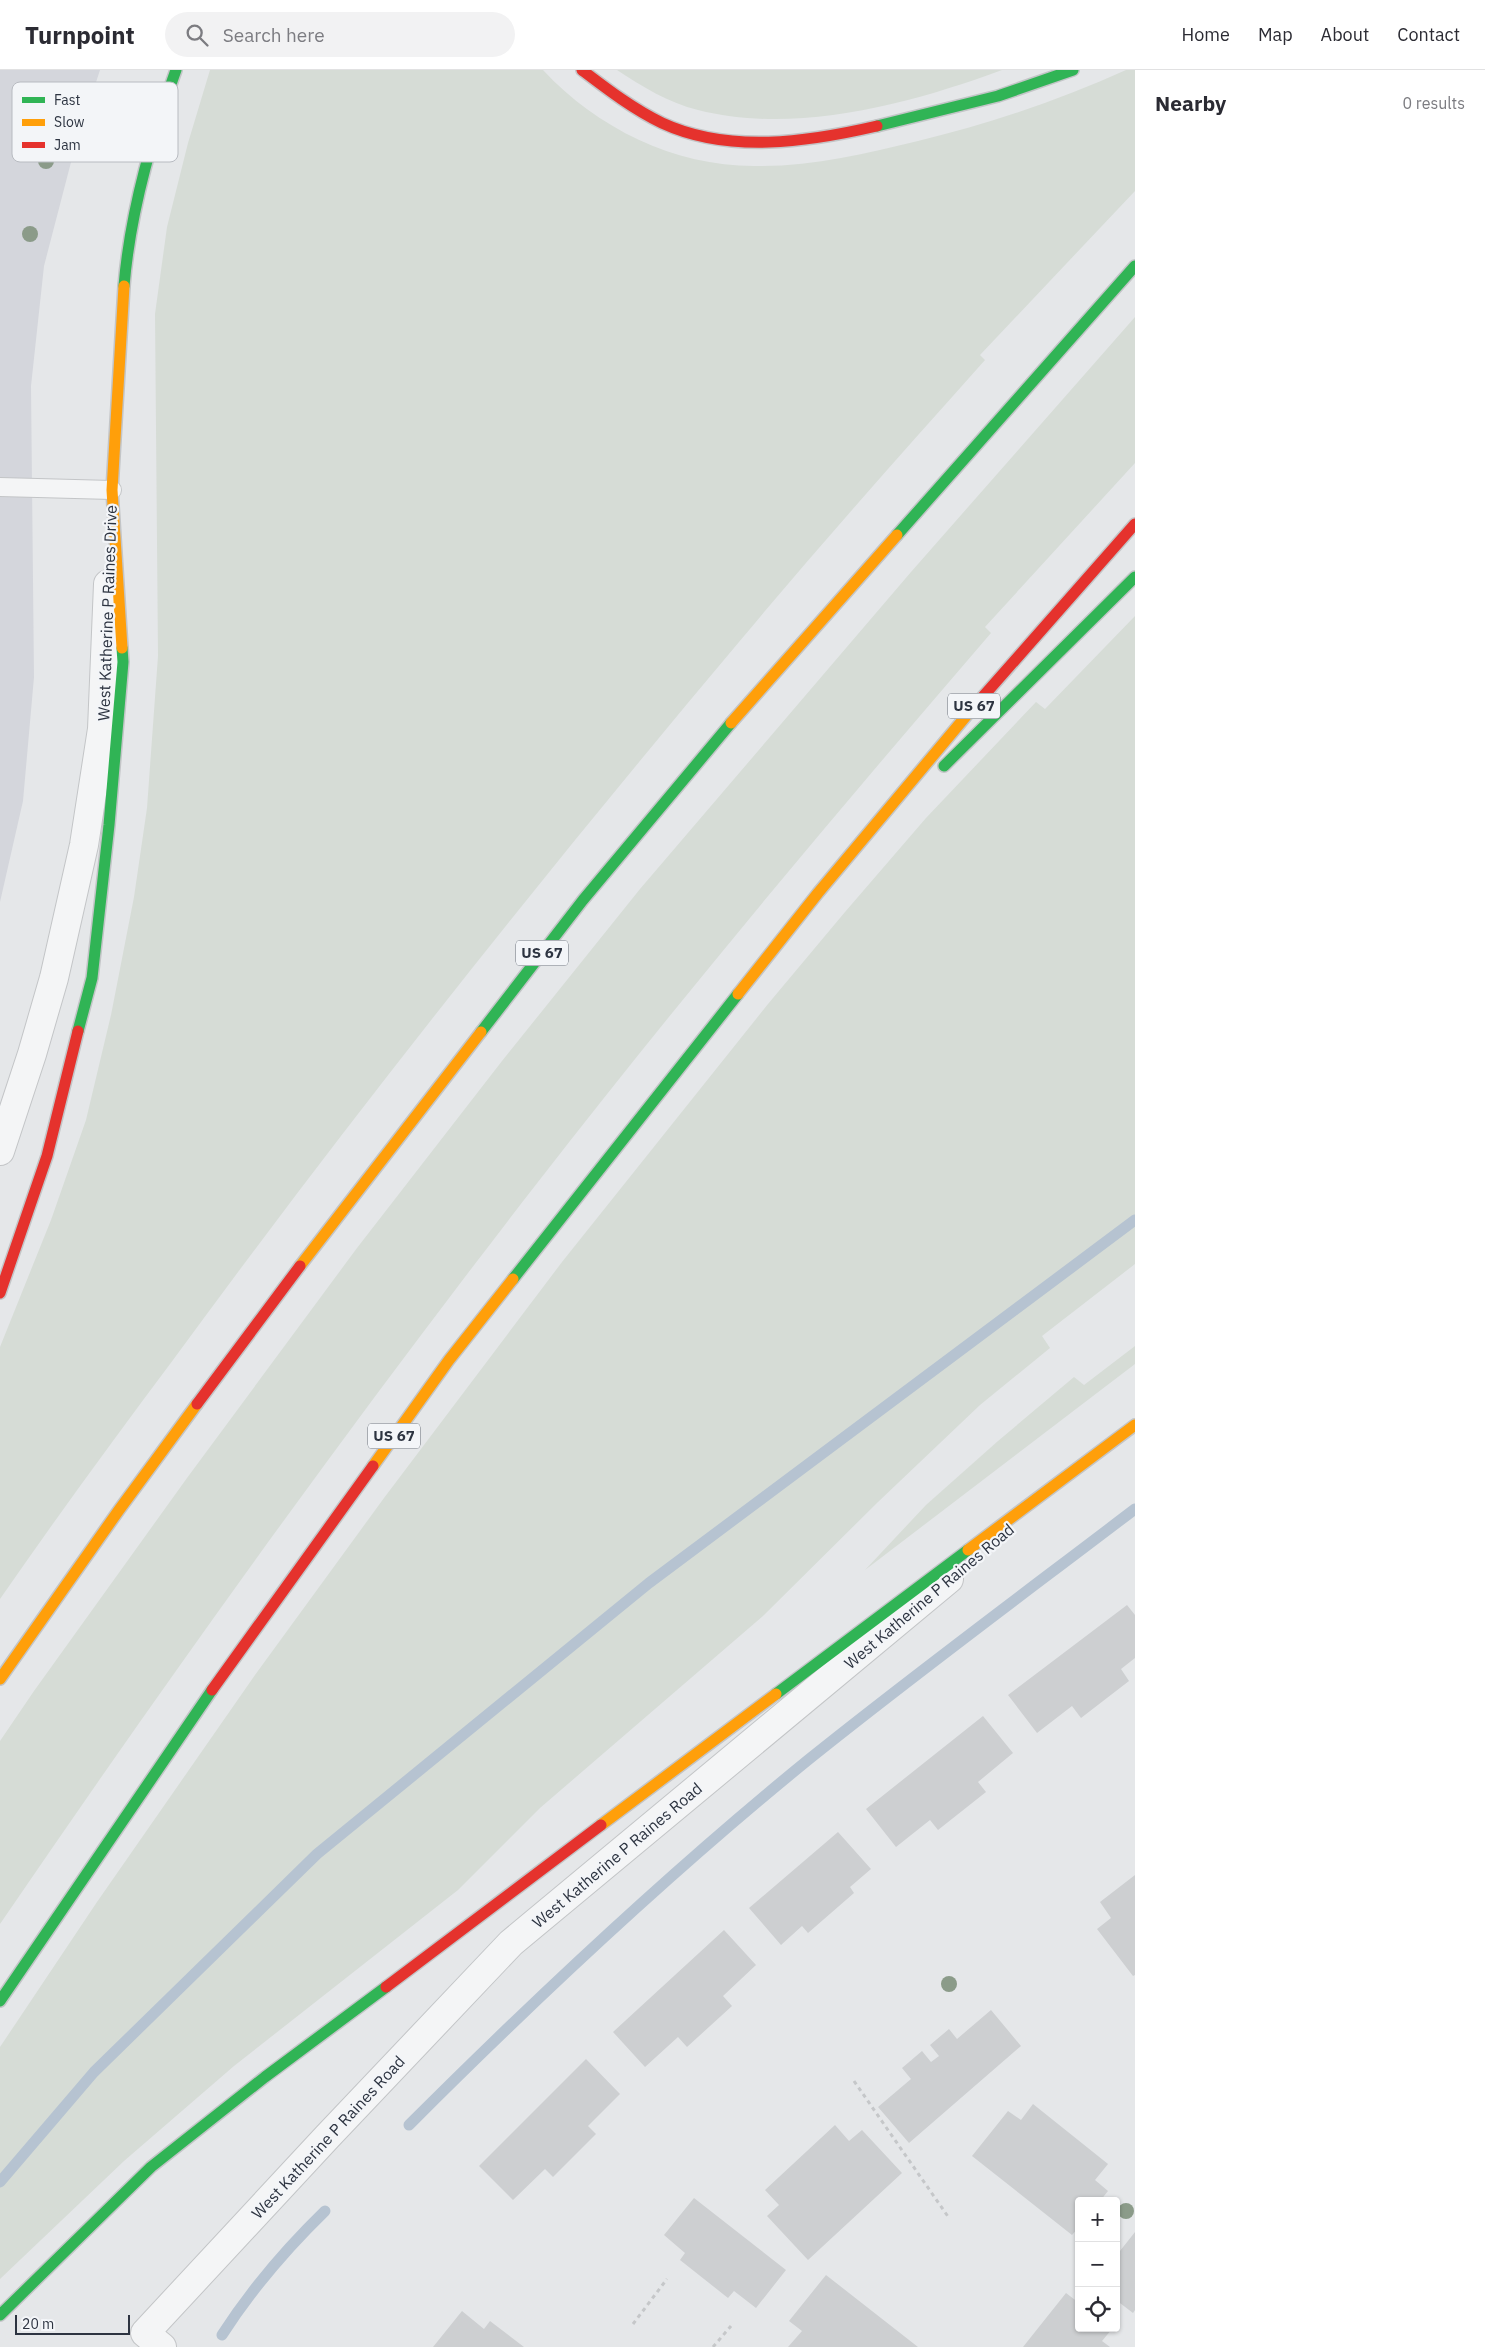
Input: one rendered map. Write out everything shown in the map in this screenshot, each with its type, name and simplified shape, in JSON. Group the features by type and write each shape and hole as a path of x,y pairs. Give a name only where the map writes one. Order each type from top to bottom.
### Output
{"main road":[{"name":"West Katherine P Raines Drive","path":"172,82 176,70"},
{"path":"582,70 621,99 675,128 730,140 786,142 849,133 974,103 1073,70"},
{"name":"West Katherine P Raines Drive","path":"112,490 124,283 136,207 148,162"},
{"name":"US 67","path":"0,1679 119,1510 261,1317 583,900 692,769 1135,266"},
{"path":"0,1293 47,1156 92,978 109,825 123,662 112,490"},
{"name":"US 67","path":"0,2001 209,1694 449,1360 818,893 959,724 1135,524"},
{"path":"936,775 1135,577"},
{"path":"818,893 915,796"},
{"path":"0,2315 151,2168 265,2077 1135,1425"}],"street":[{"name":"West Katherine P Raines Drive","path":"0,1151 32,1054 54,978 84,845 102,729 112,490"},
{"name":"West Katherine P Raines Road","path":"154,2340 333,2130 511,1943 1135,1425"}],"lane":[{"path":"0,487 112,490"}],"path":[{"path":"854,2081 948,2218"},
{"path":"633,2324 667,2280"},
{"path":"713,2347 731,2326"}],"shaded area":[{"path":"0,70 100,70 96,82 12,82 12,162 71,162 44,266 31,386 34,677 23,801 0,902"},
{"path":"210,70 543,70 564,91 588,109 612,126 639,140 666,151 695,159 724,164 775,166 837,159 945,134 998,119 1050,101 1126,70 1135,70 1135,191 980,355 985,360 769,606 521,907 380,1086 241,1268 85,1479 0,1599 0,1347 51,1220 86,1120 111,1015 134,897 147,808 158,656 155,314 167,227 188,143"},
{"path":"617,70 1002,70 967,83 891,104 813,117 773,119 735,117 687,107 656,93"},
{"path":"1135,317 1135,463 985,627 991,633 761,905 538,1182 399,1365 263,1549 130,1736 0,1924 0,1741 34,1691 187,1478 357,1248 502,1061 640,889 911,572"},
{"path":"1135,616 1135,1264 1042,1336 1050,1348 980,1405 878,1502 763,1616 540,1808 458,1890 234,2066 124,2161 0,2279 0,2047 97,1902 255,1675 384,1498 562,1262 768,1004 926,818 1036,702 1045,709"},
{"path":"1135,1346 1135,1364 865,1570 926,1505 1074,1377 1084,1385"}],"building":[{"path":"1127,1605 1135,1615 1135,1658 1121,1669 1129,1681 1081,1718 1072,1706 1037,1733 1008,1695"},
{"path":"983,1716 1013,1753 978,1782 986,1792 938,1830 930,1820 896,1847 866,1809"},
{"path":"838,1832 871,1869 850,1887 854,1893 808,1933 802,1926 781,1945 749,1908"},
{"path":"1135,1875 1135,1975 1133,1976 1097,1929 1111,1918 1100,1902"},
{"path":"724,1930 756,1965 723,1996 732,2006 687,2047 678,2037 645,2067 613,2032"},
{"path":"991,2010 1021,2046 909,2143 878,2107 911,2079 902,2068 922,2051 931,2062 939,2056 930,2045 949,2029 957,2039"},
{"path":"586,2059 620,2094 588,2126 596,2134 553,2177 545,2169 513,2200 479,2166"},
{"path":"1033,2104 1108,2164 1095,2180 1108,2191 1103,2197 1075,2197 1075,2232 1072,2235 972,2156 1008,2111 1021,2120"},
{"path":"835,2125 849,2141 862,2130 902,2173 808,2260 767,2216 779,2205 765,2190"},
{"path":"694,2198 786,2270 756,2308 734,2291 728,2298 680,2260 685,2253 664,2235"},
{"path":"1135,2232 1135,2310 1133,2313 1120,2303 1120,2251"},
{"path":"826,2275 918,2347 788,2347 802,2331 789,2321"},
{"path":"1066,2293 1075,2300 1075,2332 1110,2332 1102,2341 1110,2347 1023,2347"},
{"path":"462,2311 484,2329 490,2321 524,2347 433,2347"}],"waterway":[{"path":"0,2182 94,2072 317,1854 649,1583 1135,1220"},
{"path":"409,2125 604,1937 756,1803 889,1696 1135,1509"},
{"path":"222,2335 270,2270 325,2211"}],"traffic: fast":[{"path":"172,82 176,70"},
{"path":"877,126 998,96 1073,70"},
{"path":"124,286 131,231 147,162"},
{"path":"897,535 1135,266"},
{"path":"944,766 1135,577"},
{"path":"78,1031 92,978 109,825 123,662 122,648"},
{"path":"481,1032 583,900 731,723"},
{"path":"513,1279 738,994"},
{"path":"776,1694 968,1550"},
{"path":"0,2001 212,1690"},
{"path":"0,2315 151,2167 265,2077 386,1987"}],"traffic: slow":[{"path":"112,490 124,286"},
{"path":"112,490 122,648"},
{"path":"731,723 897,535"},
{"path":"738,994 818,893 972,709"},
{"path":"300,1266 481,1032"},
{"path":"373,1466 449,1360 513,1279"},
{"path":"0,1679 119,1510 197,1404"},
{"path":"968,1550 1135,1425"},
{"path":"601,1825 776,1694"}],"traffic: jam":[{"path":"582,70 620,98 662,123 688,133 714,139 741,142 796,140 824,137 877,126"},
{"path":"972,709 1135,524"},
{"path":"0,1293 47,1156 78,1031"},
{"path":"197,1404 300,1266"},
{"path":"212,1690 373,1466"},
{"path":"386,1987 601,1825"}]}
